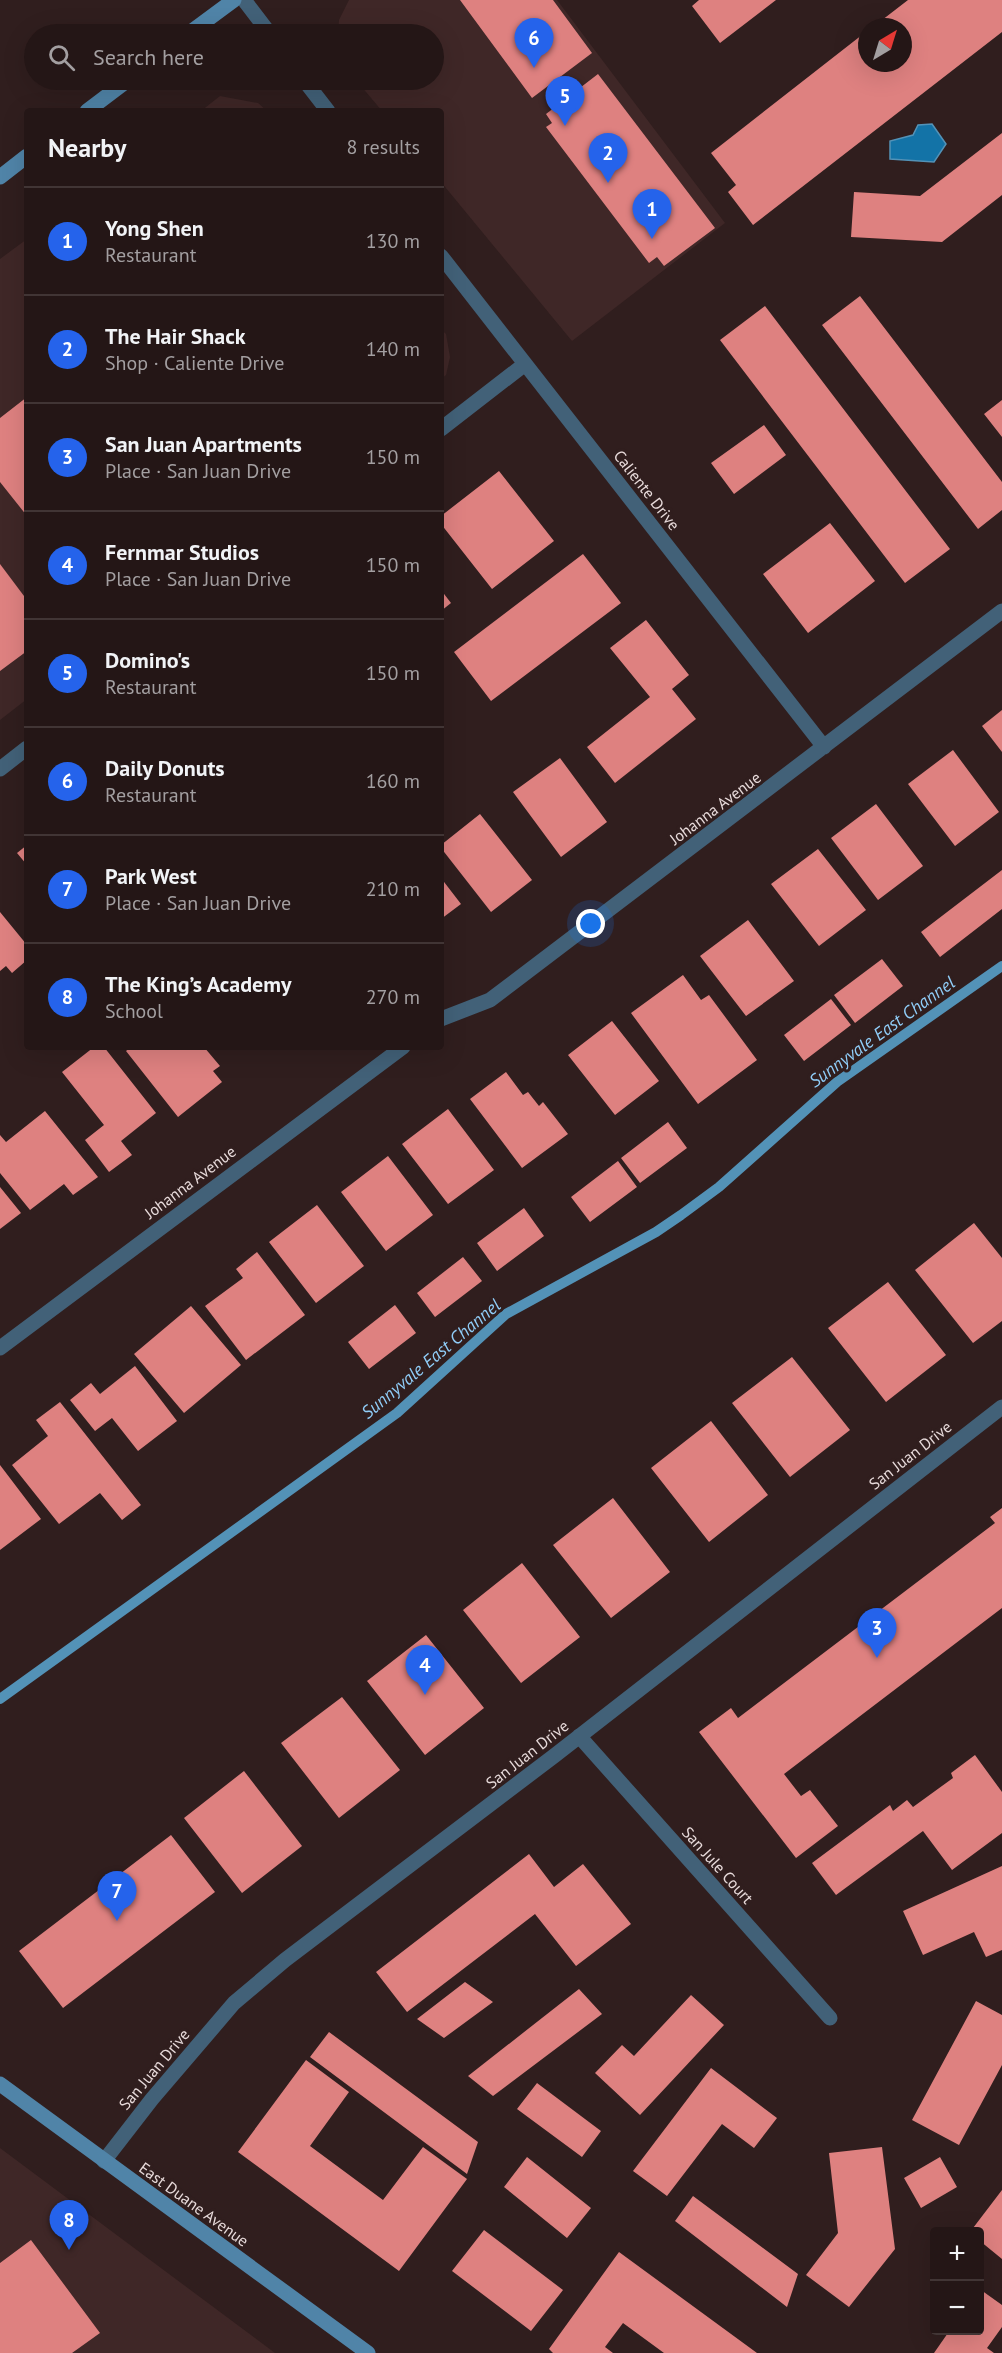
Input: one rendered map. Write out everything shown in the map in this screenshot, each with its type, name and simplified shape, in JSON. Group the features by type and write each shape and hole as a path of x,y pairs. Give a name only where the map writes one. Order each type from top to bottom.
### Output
{"main road":[{"path":"202,24 234,0"},
{"path":"91,108 115,90"},
{"path":"0,177 24,158"},
{"name":"East Duane Avenue","path":"0,2084 368,2353"}],"street":[{"path":"244,0 262,24"},
{"path":"312,90 326,108"},
{"name":"Caliente Drive","path":"444,260 824,747"},
{"path":"444,427 525,364"},
{"name":"Johanna Avenue","path":"444,1019 490,1000 1002,611"},
{"path":"0,769 24,750"},
{"name":"Johanna Avenue","path":"0,1348 399,1050"},
{"name":"San Juan Drive","path":"104,2160 152,2099 234,2003 324,1929 579,1736 1002,1407"},
{"name":"San Jule Court","path":"579,1736 830,2018"}],"shaded area":[{"path":"349,0 557,0 725,223 572,341 444,186 444,108 379,108 364,90 444,90 444,24 339,24"},
{"path":"220,96 258,103 264,108 205,108"},
{"path":"24,241 24,701 0,720 0,259"},
{"path":"444,332 450,357 444,377"},
{"path":"0,2148 275,2353 0,2353"}],"water":[{"path":"932,124 946,144 934,162 890,159 890,141 913,135 918,125"}],"building":[{"path":"460,0 553,0 592,53 532,98"},
{"path":"699,0 776,0 720,43 692,6"},
{"path":"908,0 1002,0 1002,32 753,225 728,192 736,185 711,153 858,38 858,72 912,72 912,18 885,18"},
{"path":"598,74 715,228 664,266 657,257 649,263 546,127 552,123 546,114"},
{"path":"1002,133 1002,195 942,242 851,237 854,192 920,196"},
{"path":"860,296 1002,482 1002,510 978,529 822,325"},
{"path":"765,306 950,549 905,583 720,340"},
{"path":"24,399 24,512 0,482 0,418"},
{"path":"1002,400 1002,437 984,414"},
{"path":"764,425 786,455 734,494 711,463"},
{"path":"499,471 554,541 492,589 444,528 444,514"},
{"path":"830,523 875,581 808,633 763,574"},
{"path":"583,554 621,603 491,701 454,652"},
{"path":"0,564 24,596 24,653 0,671"},
{"path":"444,594 451,603 444,609"},
{"path":"646,620 689,675 672,689 696,719 615,783 587,747 650,697 610,648"},
{"path":"1002,710 1002,752 982,726"},
{"path":"953,750 999,812 955,846 908,784"},
{"path":"560,758 607,822 561,857 513,792"},
{"path":"876,804 923,866 878,900 831,838"},
{"path":"480,814 532,880 491,912 444,852 444,843"},
{"path":"24,847 24,861 17,853"},
{"path":"818,849 866,910 819,946 771,884"},
{"path":"1002,870 1002,909 940,957 921,932"},
{"path":"444,882 461,904 444,917"},
{"path":"0,912 24,941 24,963 12,973 6,966 0,971"},
{"path":"748,920 794,981 746,1016 700,956"},
{"path":"882,959 903,986 855,1023 834,995"},
{"path":"683,975 701,1000 709,995 757,1060 698,1104 631,1013"},
{"path":"831,999 851,1025 804,1061 784,1035"},
{"path":"612,1021 659,1081 615,1115 568,1055"},
{"path":"90,1050 106,1050 156,1113 121,1141 132,1155 109,1172 85,1140 104,1125 62,1072"},
{"path":"207,1050 220,1066 213,1071 222,1082 178,1117 126,1051"},
{"path":"506,1072 523,1095 528,1092 539,1106 543,1102 568,1134 522,1168 470,1099"},
{"path":"448,1109 494,1170 448,1204 402,1144"},
{"path":"45,1111 98,1177 73,1195 64,1184 30,1210 0,1173 0,1135 6,1142"},
{"path":"668,1122 687,1148 640,1183 621,1158"},
{"path":"388,1156 433,1215 386,1251 341,1192"},
{"path":"618,1161 637,1187 590,1222 571,1197"},
{"path":"0,1187 21,1213 0,1229"},
{"path":"317,1205 364,1266 316,1303 269,1242"},
{"path":"524,1208 544,1236 497,1271 477,1243"},
{"path":"974,1223 1002,1258 1002,1321 973,1343 915,1270"},
{"path":"257,1252 305,1315 246,1360 205,1306 243,1278 236,1269"},
{"path":"463,1257 482,1281 435,1317 417,1293"},
{"path":"888,1282 946,1355 886,1402 828,1328"},
{"path":"395,1305 416,1333 369,1369 348,1342"},
{"path":"191,1306 241,1365 184,1413 134,1354"},
{"path":"792,1357 850,1430 790,1477 732,1403"},
{"path":"135,1366 177,1421 138,1451 112,1418 95,1431 70,1400 91,1383 100,1394"},
{"path":"60,1402 141,1505 122,1520 100,1493 59,1524 12,1465 48,1436 36,1420"},
{"path":"711,1421 768,1495 709,1542 651,1468"},
{"path":"0,1465 41,1519 0,1550"},
{"path":"613,1498 670,1572 611,1618 553,1545"},
{"path":"1002,1508 1002,1608 784,1774 801,1796 810,1790 838,1826 796,1858 699,1732 731,1708 738,1718 995,1523 990,1517"},
{"path":"522,1563 580,1637 521,1683 463,1610"},
{"path":"426,1635 484,1708 425,1755 367,1681"},
{"path":"342,1697 400,1770 339,1818 281,1743"},
{"path":"975,1755 1002,1792 1002,1833 952,1870 923,1831 836,1895 812,1863 890,1805 893,1811 907,1800 913,1807 953,1778 951,1773"},
{"path":"244,1771 302,1846 242,1893 184,1818"},
{"path":"171,1835 215,1892 63,2008 19,1951"},
{"path":"529,1854 554,1887 583,1864 631,1924 576,1966 535,1914 407,2012 376,1972"},
{"path":"1002,1866 1002,1950 986,1957 974,1932 923,1955 903,1911"},
{"path":"465,1982 493,2002 444,2038 417,2019"},
{"path":"579,1989 602,2014 493,2096 468,2076"},
{"path":"691,1995 724,2025 640,2115 595,2073 622,2045 634,2056"},
{"path":"976,2001 1002,2015 1002,2065 959,2145 912,2120"},
{"path":"329,2032 478,2142 467,2174 310,2057"},
{"path":"306,2060 349,2092 310,2146 383,2200 423,2147 467,2179 399,2271 238,2152"},
{"path":"711,2068 777,2118 754,2148 722,2124 667,2196 633,2171"},
{"path":"537,2083 601,2131 582,2157 517,2109"},
{"path":"882,2147 895,2249 849,2307 806,2275 838,2233 829,2153"},
{"path":"527,2157 591,2208 567,2238 504,2187"},
{"path":"940,2157 957,2187 921,2208 904,2178"},
{"path":"1002,2190 1002,2259 984,2244 984,2227 974,2227"},
{"path":"693,2196 798,2274 787,2307 675,2221"},
{"path":"484,2230 563,2290 531,2331 452,2271"},
{"path":"31,2240 100,2333 72,2353 0,2353 0,2263"},
{"path":"619,2252 757,2353 664,2353 623,2323 605,2347 613,2353 553,2353 549,2349"},
{"path":"984,2292 1002,2305 1002,2327 987,2348 994,2353 934,2353 947,2335 984,2335"}],"waterway":[{"name":"Sunnyvale East Channel","path":"0,1699 397,1413 506,1314 656,1232 681,1215 719,1187 837,1082 1002,966"}],"place":[{"name":"Daily Donuts","path":"534,68"},
{"name":"Domino's","path":"565,126"},
{"name":"The Hair Shack","path":"608,183"},
{"name":"Yong Shen","path":"652,239"},
{"name":"San Juan Apartments","path":"877,1658"},
{"name":"Fernmar Studios","path":"425,1695"},
{"name":"Park West","path":"117,1921"},
{"name":"The King’s Academy","path":"69,2250"}]}
